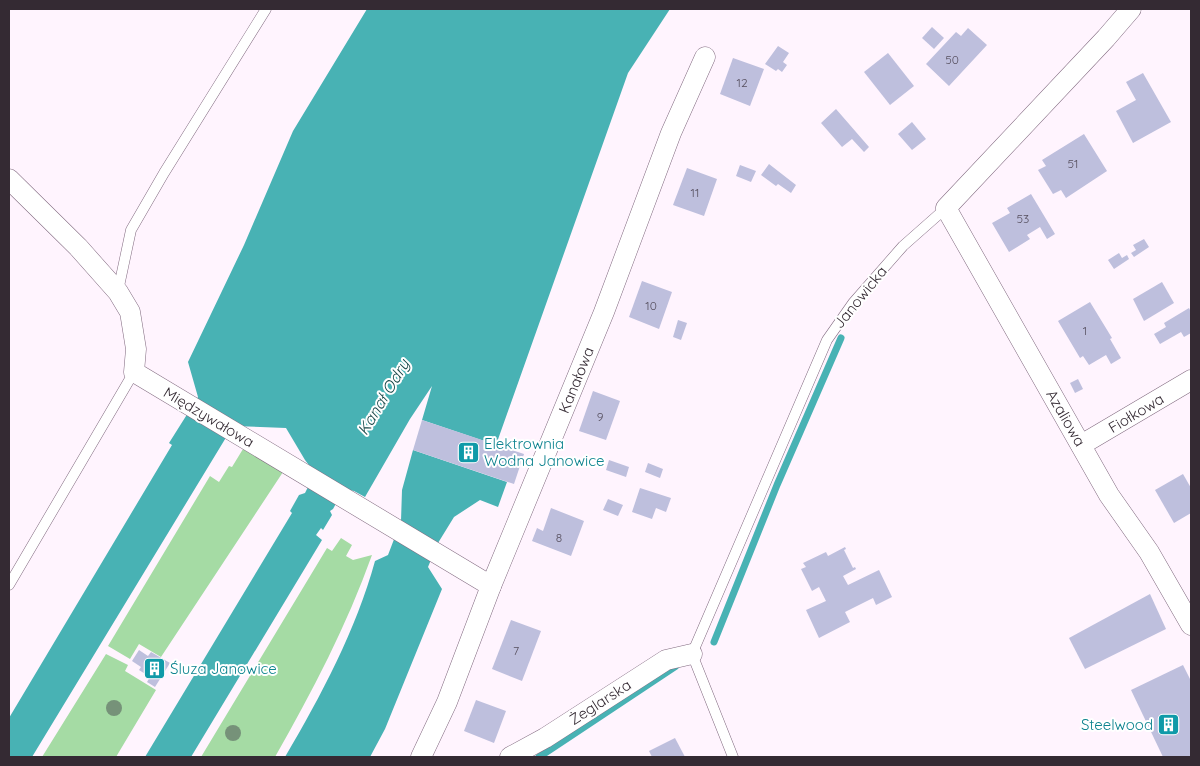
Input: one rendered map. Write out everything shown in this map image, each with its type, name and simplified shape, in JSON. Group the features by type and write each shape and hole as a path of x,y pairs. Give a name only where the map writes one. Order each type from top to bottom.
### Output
{"street":[{"name":"Janowicka","path":"946,208 1131,9"},
{"name":"Kanałowa","path":"421,757 447,702 490,586 604,312 671,133 705,57"},
{"path":"9,179 78,247 118,292 130,312 136,349 134,372"},
{"name":"Azaliowa","path":"946,208 1109,495 1166,578 1191,625"},
{"name":"Międzywałowa","path":"134,372 490,586"},
{"name":"Fiołkowa","path":"1081,445 1191,380"},
{"name":"Żeglarska","path":"510,757 544,738 666,660 692,654"}],"lane":[{"path":"118,292 131,230 164,173 266,9"},
{"name":"Janowicka","path":"692,654 827,340 853,303 903,246 946,208"},
{"path":"9,586 134,372"},
{"path":"692,654 733,757"}],"green space":[{"path":"243,449 283,472 161,657 139,644 130,659 108,646 210,476 219,482 229,466 232,467"},
{"path":"341,538 352,545 346,556 353,560 372,555 352,607 328,658 275,757 201,757 327,548 332,551"},
{"path":"106,654 128,665 125,671 156,690 116,757 42,757"}],"water":[{"name":"Kanał Odry","path":"367,9 670,9 628,73 496,445 422,420 432,386 410,419 365,497 354,491 344,489 330,511 332,515 323,530 321,528 316,535 322,540 191,757 145,757 292,513 290,511 299,495 305,493 315,473 286,428 233,426 32,757 9,757 9,718 172,445 169,443 198,397 188,362 244,245 293,131"},
{"path":"413,450 507,482 498,507 480,500 454,517 438,543 428,567 442,589 385,729 370,757 285,757 312,710 348,637 375,561 388,555 401,521 402,490"}],"building":[{"path":"932,27 944,38 934,49 922,38"},
{"path":"968,28 987,45 949,86 926,64 956,32 961,36"},
{"path":"778,46 789,53 783,62 787,65 782,72 778,69 776,71 765,64"},
{"path":"888,53 914,86 890,105 864,72"},
{"path":"733,58 764,69 750,106 720,94"},
{"path":"1143,73 1171,122 1133,143 1116,111 1136,100 1126,82"},
{"path":"836,109 869,147 864,152 852,139 842,147 821,123"},
{"path":"912,122 926,139 912,150 898,134"},
{"path":"1084,134 1107,171 1066,198 1061,190 1053,194 1038,170 1046,166 1042,160"},
{"path":"769,164 796,185 791,193 778,184 776,186 761,175"},
{"path":"740,165 756,171 751,182 736,176"},
{"path":"687,168 717,179 704,216 673,205"},
{"path":"1031,194 1055,234 1047,239 1040,227 1027,235 1030,239 1009,252 992,223 1010,213 1007,208"},
{"path":"1144,239 1149,247 1134,257 1131,253 1136,250 1133,245"},
{"path":"1119,253 1122,258 1127,255 1129,259 1114,269 1108,260"},
{"path":"642,281 672,292 659,329 629,317"},
{"path":"1162,282 1174,303 1144,321 1133,299"},
{"path":"1090,302 1112,338 1110,339 1121,358 1111,364 1106,355 1089,365 1083,356 1080,358 1058,321"},
{"path":"1189,308 1191,312 1191,333 1184,337 1181,332 1160,344 1154,334 1166,327 1164,323"},
{"path":"678,320 687,323 681,340 673,337"},
{"path":"1078,379 1083,389 1075,393 1070,383"},
{"path":"593,391 620,401 606,440 579,431"},
{"name":"Elektrownia Wodna Janowice","path":"422,420 524,454 514,484 413,450"},
{"path":"609,460 629,467 626,477 606,470"},
{"path":"648,463 663,469 660,478 645,472"},
{"path":"1183,474 1191,488 1191,513 1174,523 1155,490"},
{"path":"640,488 671,498 666,512 656,508 652,519 632,512"},
{"path":"608,499 623,505 618,516 603,510"},
{"path":"551,508 584,521 571,556 532,541 537,528 543,531"},
{"path":"845,547 846,549 844,550 853,568 855,567 856,569 843,576 848,585 879,570 892,597 876,605 873,598 845,612 850,622 819,638 806,610 826,601 819,587 812,591 801,569 806,567 803,563 826,552 828,556"},
{"path":"1150,594 1166,629 1085,669 1069,638"},
{"path":"511,620 541,631 522,681 492,669"},
{"name":"Śluza Janowice","path":"139,650 148,656 151,652 170,663 155,687 147,682 150,677 139,670 141,667 132,661"},
{"name":"Steelwood","path":"1183,665 1191,681 1191,757 1163,757 1131,690"},
{"path":"476,700 506,711 494,743 464,731"},
{"path":"675,738 685,757 652,757 649,751"}],"waterway":[{"path":"714,642 777,485 841,338"},
{"path":"539,757 676,666"}],"place":[{"name":"Elektrownia Wodna Janowice","path":"468,452"},
{"name":"Śluza Janowice","path":"154,668"},
{"name":"Steelwood","path":"1169,724"}]}
